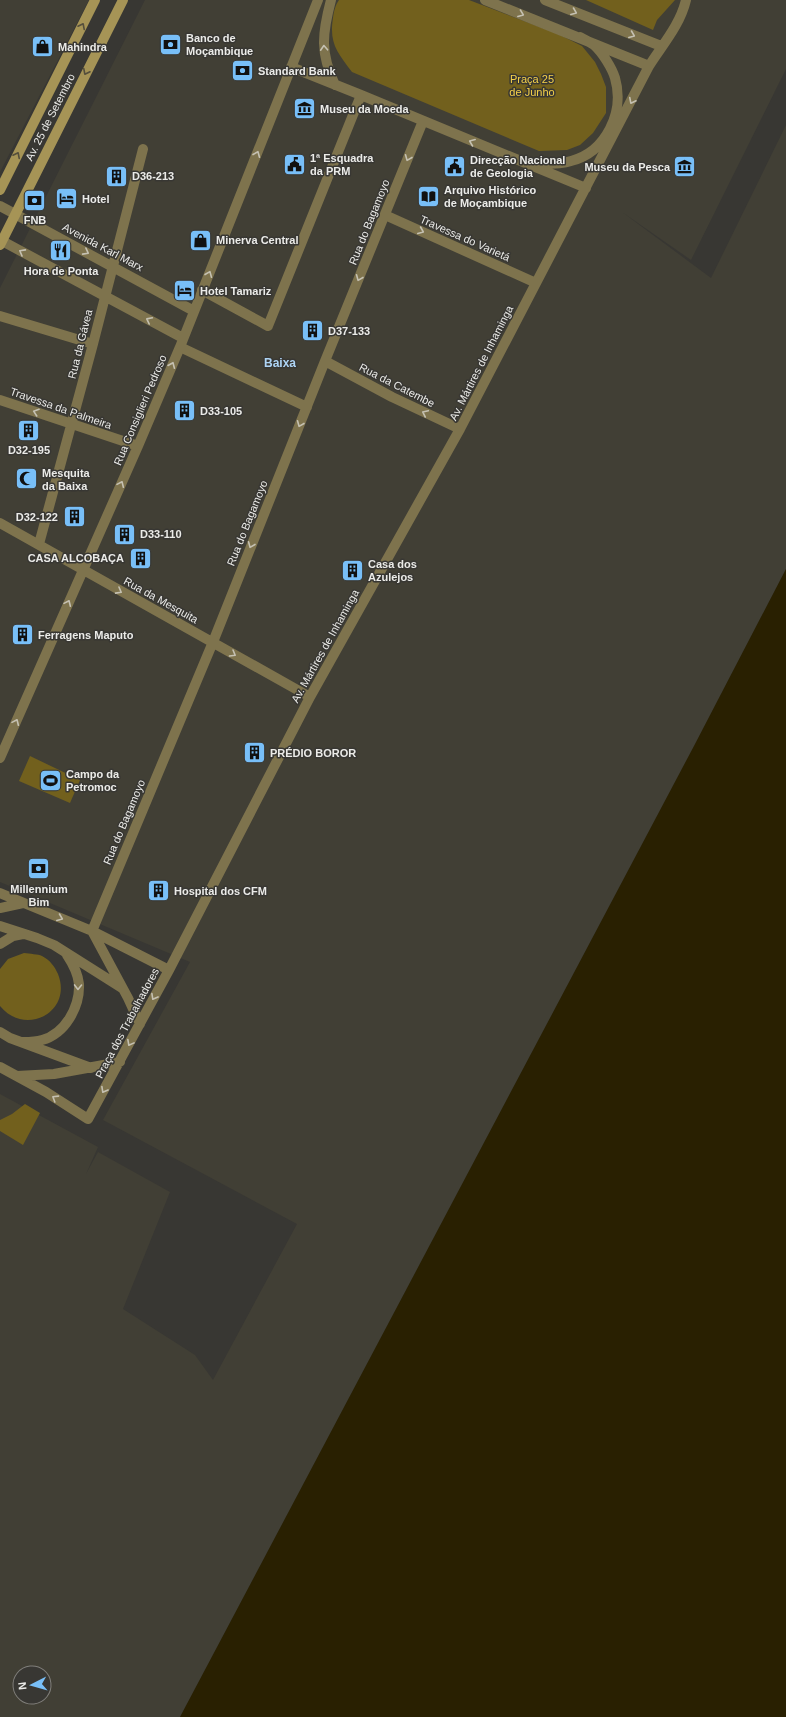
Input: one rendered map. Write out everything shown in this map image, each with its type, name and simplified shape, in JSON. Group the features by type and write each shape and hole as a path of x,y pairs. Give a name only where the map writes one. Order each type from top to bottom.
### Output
{"main road":[{"name":"Av. 25 de Setembro","path":"0,190 95,0"},
{"name":"Av. 25 de Setembro","path":"1,242 123,0"}],"street":[{"path":"318,0 291,67 586,188 661,46 675,28 684,10 686,0"},
{"path":"330,0 323,48 327,68 335,85"},
{"path":"485,0 650,66"},
{"path":"545,0 661,46"},
{"path":"528,164 572,161 588,153 602,143 613,125 617,99 615,78 594,45 580,37"},
{"name":"Rua Consiglieri Pedroso","path":"0,758 138,446 182,342 291,67"},
{"path":"202,290 268,326 361,95"},
{"name":"Rua do Bagamoyo","path":"92,931 213,642 423,121"},
{"name":"Rua da Gávea","path":"40,544 143,149"},
{"name":"Av. Mártires de Inhaminga","path":"169,970 310,697 460,429 586,188"},
{"name":"Avenida Karl Marx","path":"0,206 194,311"},
{"name":"Travessa do Varietá","path":"385,215 536,283"},
{"path":"1,242 104,297 182,342 307,406"},
{"path":"0,316 93,344"},
{"name":"Rua da Catembe","path":"325,361 392,397 460,429"},
{"name":"Travessa da Palmeira","path":"0,400 138,446"},
{"name":"Rua da Mesquita","path":"0,523 40,544 82,570 310,697"},
{"name":"Praça dos Trabalhadores","path":"0,893 92,931 169,970 88,1119 46,1092 0,1067"},
{"path":"0,908 24,903"},
{"path":"0,926 37,938 65,952 124,989"},
{"path":"92,931 124,989 140,1024"},
{"path":"0,944 13,936 23,934"},
{"path":"23,1042 42,1040 56,1033 69,1020 77,1004 79,984 74,965 65,952"},
{"path":"0,1032 10,1038 91,1068"},
{"path":"15,1076 54,1074 120,1062"}],"shaded area":[{"path":"0,0 89,0 0,172"},
{"path":"145,0 786,0 786,69 691,260 622,212 711,278 786,125 786,569 694,746 180,1717 0,1717 0,1094 98,1147 86,1174 98,1152 170,1192 123,1309 195,1355 213,1380 297,1224 103,1120 190,962 0,882 0,288"},
{"path":"786,569 786,1717 180,1717 694,746"}],"green space":[{"name":"Praça 25 de Junho","path":"339,0 469,0 558,34 582,46 595,62 606,87 606,113 593,133 580,145 567,150 539,151 352,72 338,53 333,41 333,18"},
{"path":"586,0 675,0 657,20 653,30"},
{"name":"Campo da Petromoc","path":"30,756 80,780 70,803 19,781"},
{"path":"24,953 40,955 50,962 58,974 61,988 59,999 53,1009 44,1016 33,1020 22,1019 10,1015 0,1006 0,969 8,959"},
{"path":"25,1104 40,1113 23,1145 0,1131 0,1120 12,1114"}],"place":[{"name":"Banco de Moçambique","path":"170,44"},
{"name":"Mahindra","path":"42,47"},
{"name":"Standard Bank","path":"243,71"},
{"name":"Museu da Moeda","path":"305,109"},
{"name":"1ª Esquadra da PRM","path":"294,164"},
{"name":"Direcção Nacional de Geologia","path":"455,166"},
{"name":"Museu da Pesca","path":"685,167"},
{"name":"D36-213","path":"116,176"},
{"name":"Arquivo Histórico de Moçambique","path":"429,196"},
{"name":"Hotel","path":"66,199"},
{"name":"FNB","path":"35,200"},
{"name":"Minerva Central","path":"200,240"},
{"name":"Hora de Ponta","path":"61,251"},
{"name":"Hotel Tamariz","path":"184,291"},
{"name":"D37-133","path":"312,331"},
{"name":"D33-105","path":"185,411"},
{"name":"D32-195","path":"29,430"},
{"name":"Mesquita da Baixa","path":"27,479"},
{"name":"D32-122","path":"74,517"},
{"name":"D33-110","path":"124,534"},
{"name":"CASA ALCOBAÇA","path":"140,558"},
{"name":"Casa dos Azulejos","path":"352,570"},
{"name":"Ferragens Maputo","path":"22,635"},
{"name":"PRÉDIO BOROR","path":"255,753"},
{"name":"Campo da Petromoc","path":"50,780"},
{"name":"Millennium Bim","path":"39,869"},
{"name":"Hospital dos CFM","path":"158,891"}],"district":[{"name":"Baixa","path":"280,363"}]}
